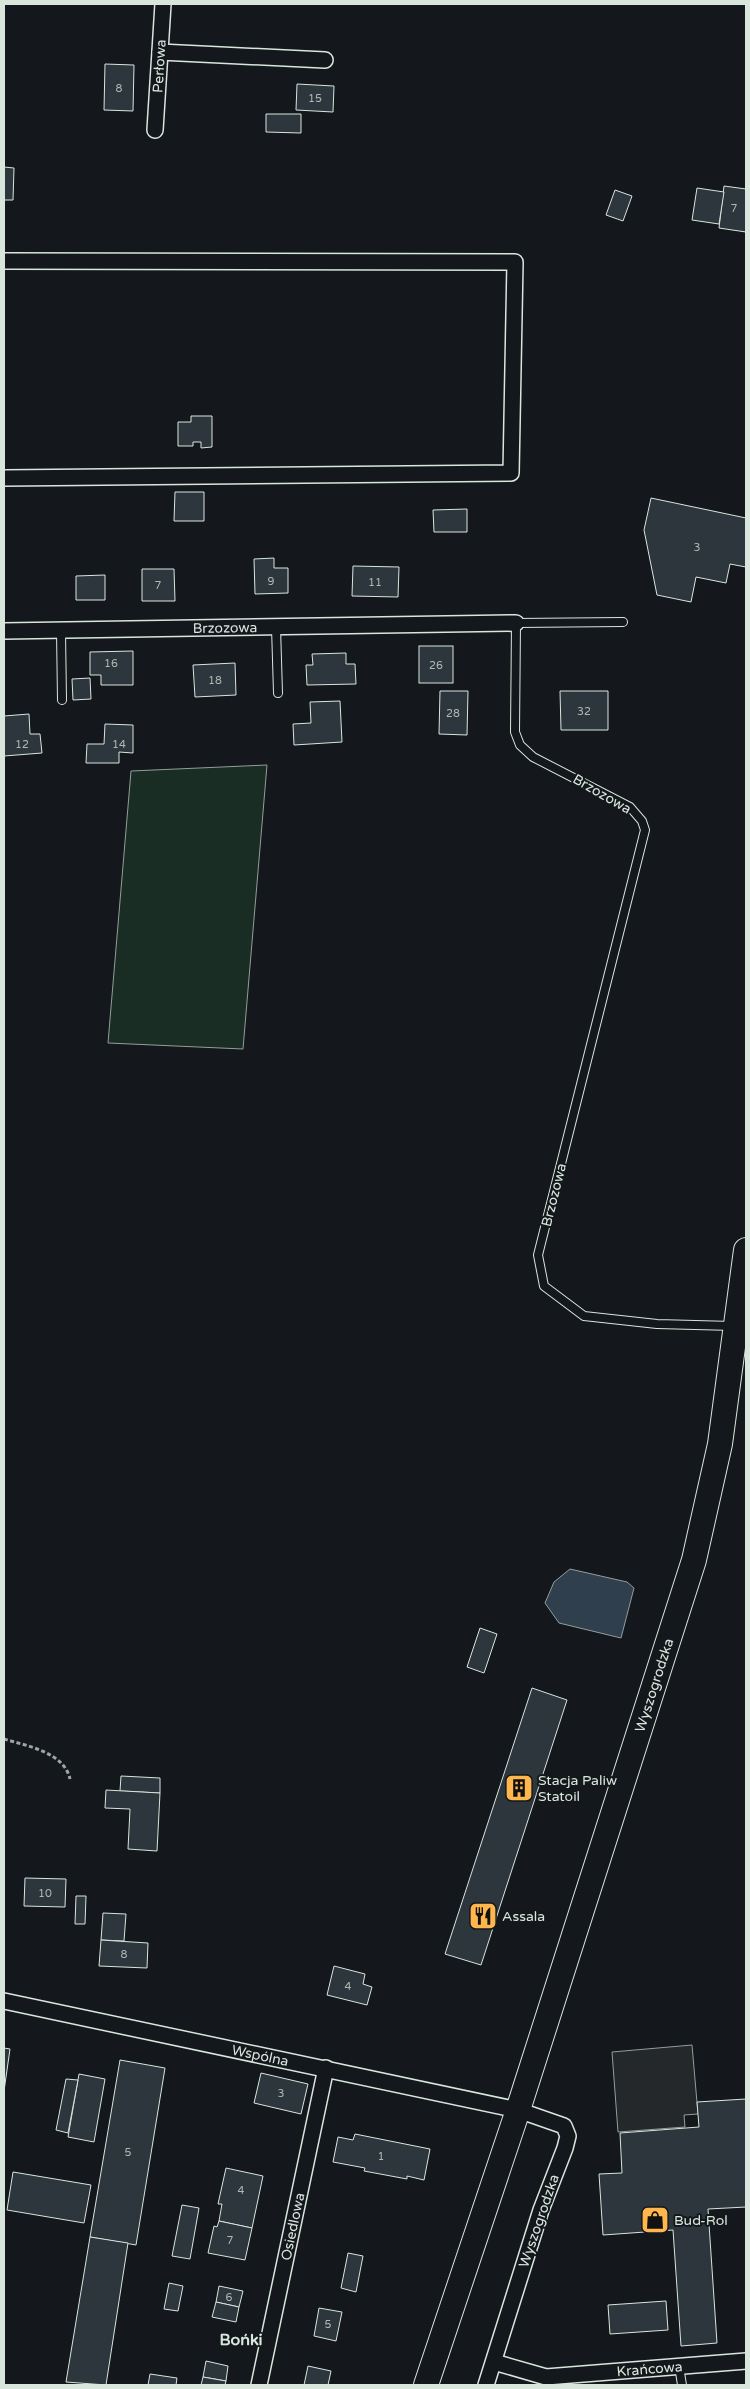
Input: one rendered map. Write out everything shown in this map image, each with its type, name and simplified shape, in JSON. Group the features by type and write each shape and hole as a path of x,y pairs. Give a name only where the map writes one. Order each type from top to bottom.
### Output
{"main road":[{"name":"Wyszogrodzka","path":"426,2385 518,2110 694,1560 720,1444 738,1326 746,1250"}],"street":[{"name":"Perłowa","path":"155,130 163,4"},
{"path":"160,52 325,60"},
{"path":"4,261 515,262 512,473 4,478"},
{"name":"Brzozowa","path":"4,631 516,623"},
{"name":"Wspólna","path":"4,2001 518,2110"},
{"name":"Osiedlowa","path":"259,2385 326,2068"},
{"name":"Wyszogrodzka","path":"486,2385 541,2210 566,2148 568,2136 564,2126 518,2110"},
{"name":"Krańcowa","path":"494,2362 546,2377 746,2361"}],"lane":[{"path":"516,623 623,622"},
{"name":"Brzozowa","path":"516,623 515,732 520,746 533,757 630,807 642,821 645,830 538,1255 544,1286 584,1316 657,1324 738,1326"},
{"path":"276,627 278,693"},
{"path":"61,631 62,700"},
{"path":"680,2366 682,2385"}],"path":[{"path":"4,1739 40,1750 62,1762 68,1771 70,1779"}],"green space":[{"path":"267,765 243,1049 108,1043 131,771"}],"shaded area":[{"path":"692,2045 698,2114 684,2115 685,2127 618,2132 612,2052"}],"water":[{"path":"570,1569 627,1582 634,1588 621,1638 559,1623 545,1603 554,1582"}],"building":[{"path":"105,64 134,65 133,111 104,110"},
{"path":"297,84 334,86 333,112 296,110"},
{"path":"266,114 301,114 301,133 266,132"},
{"path":"4,167 14,168 13,200 4,200"},
{"path":"724,186 746,189 746,232 719,228"},
{"path":"697,188 724,192 719,224 692,220"},
{"path":"615,190 632,196 623,221 606,215"},
{"path":"191,416 212,416 212,447 201,448 201,442 193,442 193,446 178,446 178,422 191,422"},
{"path":"175,492 204,492 204,521 174,521"},
{"path":"651,498 746,518 746,567 730,564 726,583 696,577 691,602 657,595 644,530"},
{"path":"467,509 467,532 434,532 433,510"},
{"path":"274,558 274,568 288,568 288,593 255,594 254,559"},
{"path":"353,566 399,567 398,597 352,596"},
{"path":"142,569 174,569 175,601 142,601"},
{"path":"105,575 105,600 76,600 76,576"},
{"path":"419,646 453,646 453,683 419,683"},
{"path":"133,651 133,685 101,685 101,675 90,675 90,652"},
{"path":"346,653 346,664 355,664 356,684 307,685 306,665 313,665 312,654"},
{"path":"235,663 236,695 195,697 193,665"},
{"path":"90,678 91,699 73,700 72,679"},
{"path":"440,691 468,691 467,735 439,734"},
{"path":"560,691 608,691 608,730 561,730"},
{"path":"340,701 342,742 294,745 293,724 311,723 310,702"},
{"path":"29,714 30,734 40,734 42,753 4,756 4,716"},
{"path":"105,724 133,725 133,753 119,752 119,763 86,763 87,744 104,744"},
{"path":"480,1628 497,1634 484,1673 467,1667"},
{"name":"Stacja Paliw Statoil","path":"532,1688 567,1700 481,1965 445,1954"},
{"path":"121,1776 160,1778 160,1793 120,1791"},
{"path":"106,1790 160,1793 157,1851 128,1849 130,1809 105,1808"},
{"path":"25,1878 66,1879 65,1907 24,1906"},
{"path":"76,1896 86,1896 85,1924 75,1924"},
{"path":"103,1913 126,1914 124,1941 101,1940"},
{"path":"101,1940 148,1943 147,1968 99,1966"},
{"path":"334,1966 365,1974 363,1984 372,1987 367,2005 327,1995"},
{"path":"4,2048 10,2049 4,2091"},
{"path":"120,2060 165,2068 136,2245 90,2237"},
{"path":"261,2073 308,2084 301,2114 254,2103"},
{"path":"79,2074 105,2079 94,2142 68,2137"},
{"path":"66,2079 78,2080 68,2133 56,2130"},
{"name":"Bud-Rol","path":"746,2099 746,2207 708,2209 717,2343 681,2346 673,2230 603,2235 599,2174 622,2173 620,2133 699,2127 697,2102"},
{"path":"355,2134 430,2149 424,2180 407,2176 407,2179 364,2171 365,2168 333,2162 338,2137 353,2140"},
{"path":"226,2168 263,2176 252,2228 219,2221 222,2204 218,2204"},
{"path":"13,2172 91,2185 84,2223 7,2210"},
{"path":"182,2205 199,2208 190,2259 172,2256"},
{"path":"219,2221 252,2228 245,2260 208,2253 214,2226 217,2227"},
{"path":"90,2237 128,2243 106,2385 66,2382"},
{"path":"348,2253 363,2256 356,2292 341,2288"},
{"path":"169,2283 183,2286 178,2311 164,2309"},
{"path":"219,2286 243,2291 239,2307 216,2302"},
{"path":"666,2301 668,2330 610,2334 608,2305"},
{"path":"216,2302 239,2307 236,2322 212,2317"},
{"path":"319,2308 342,2312 336,2341 314,2336"},
{"path":"206,2361 228,2366 226,2381 203,2377"},
{"path":"308,2366 331,2371 328,2385 304,2385"},
{"path":"150,2374 177,2378 176,2385 148,2385"},
{"path":"203,2377 226,2381 225,2385 201,2385"}],"place":[{"name":"Stacja Paliw Statoil","path":"519,1788"},
{"name":"Assala","path":"483,1916"},
{"name":"Bud-Rol","path":"655,2220"}],"district":[{"name":"Bońki","path":"241,2340"}]}
